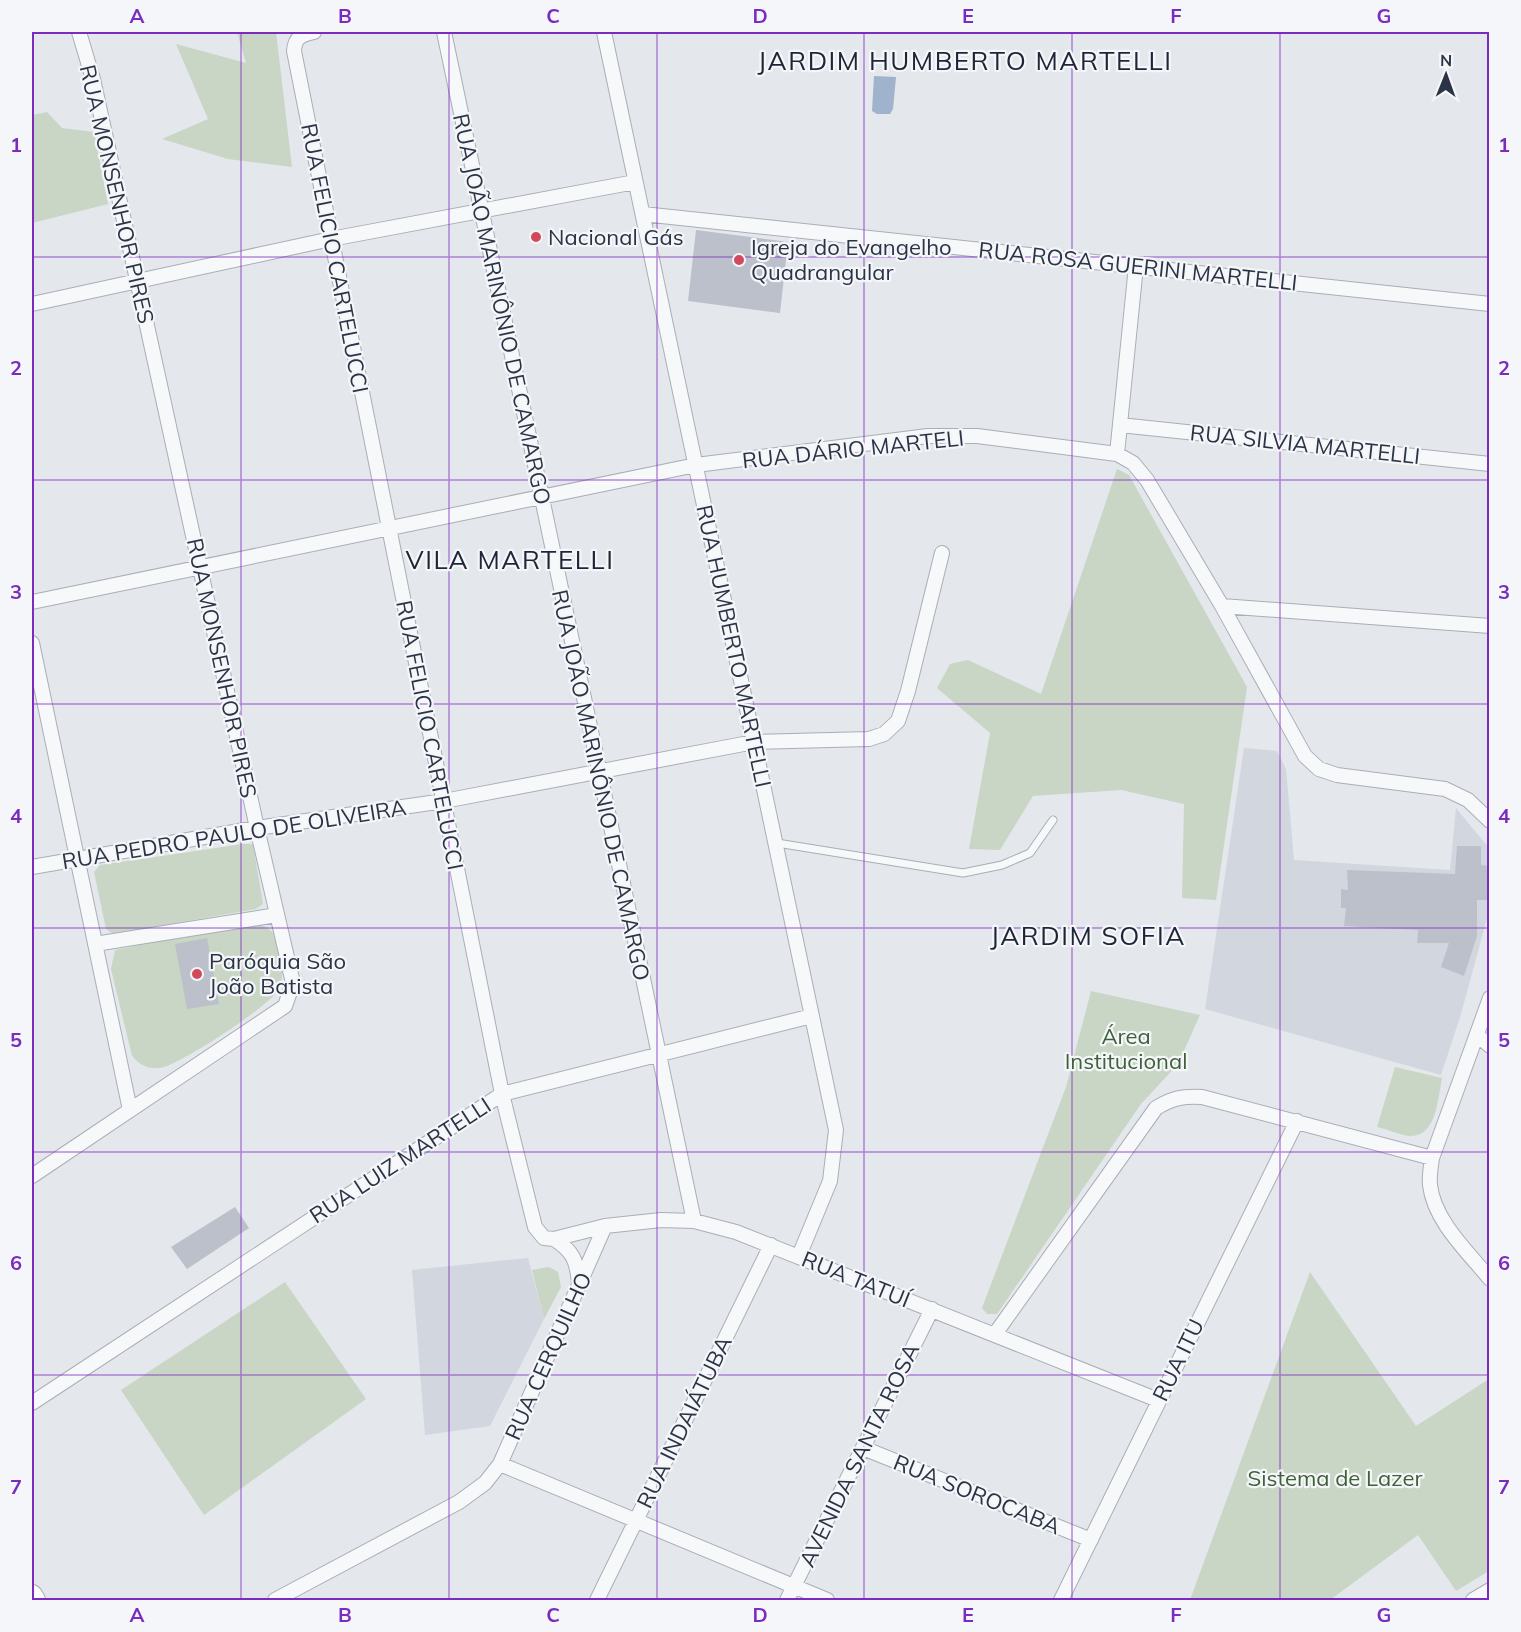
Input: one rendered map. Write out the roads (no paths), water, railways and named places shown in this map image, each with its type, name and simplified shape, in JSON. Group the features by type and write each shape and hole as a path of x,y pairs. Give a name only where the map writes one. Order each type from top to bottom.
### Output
{"main road":[{"path":"32,1595 35,1600"}],"street":[{"name":"RUA MONSENHOR PIRES","path":"32,1176 285,1005 293,983 93,79 79,32"},
{"name":"RUA FELICIO CARTELUCCI","path":"314,32 301,35 295,42 294,51 502,1094 535,1227 549,1238"},
{"name":"RUA JOÃO MARINÔNIO DE CAMARGO","path":"444,32 694,1221"},
{"name":"RUA HUMBERTO MARTELLI","path":"604,32 836,1130 830,1181 799,1256"},
{"path":"32,304 331,239 635,182"},
{"name":"RUA ROSA GUERINI MARTELLI","path":"643,214 1490,304"},
{"path":"1137,266 1117,454 1133,463 1147,480 1222,606 1305,756 1319,769 1337,775 1445,789 1458,793 1490,821"},
{"name":"RUA SILVIA MARTELLI","path":"1120,425 1490,464"},
{"name":"RUA DÁRIO MARTELI","path":"32,602 696,465 928,436 977,436 1117,454"},
{"name":"RUA PEDRO PAULO DE OLIVEIRA","path":"32,867 257,828 444,801 754,742 869,740 884,734 898,721 908,691 942,553"},
{"path":"1222,606 1490,626"},
{"path":"32,643 130,1110"},
{"path":"95,944 277,915"},
{"path":"1490,998 1432,1158 1430,1184 1438,1211 1452,1234 1490,1278"},
{"name":"RUA LUIZ MARTELLI","path":"32,1403 502,1094 657,1053 812,1016"},
{"path":"1477,1035 1490,1046"},
{"path":"995,1334 1156,1108 1169,1100 1184,1096 1202,1097 1432,1158"},
{"name":"RUA ITU","path":"1061,1600 1297,1121"},
{"name":"RUA TATUÍ","path":"549,1238 605,1226 661,1220 694,1221 771,1245 1158,1400"},
{"name":"RUA CERQUILHO","path":"275,1600 289,1597 459,1502 485,1483 500,1464 605,1226"},
{"path":"549,1238 573,1255 577,1263 579,1286"},
{"name":"RUA INDAIÁTUBA","path":"597,1600 771,1245"},
{"name":"AVENIDA SANTA ROSA","path":"787,1600 932,1309"},
{"name":"RUA SOROCABA","path":"862,1448 1091,1539"},
{"path":"500,1464 827,1600"},
{"path":"1473,1600 1490,1590"}],"lane":[{"path":"777,843 963,873 1002,866 1030,853 1053,820"}],"water":[{"path":"874,76 896,77 893,109 890,114 877,114 872,111"}],"place":[{"name":"Nacional Gás","path":"536,237"},
{"name":"Igreja do Evangelho Quadrangular","path":"739,260"},
{"name":"Paróquia São João Batista","path":"197,974"}],"district":[{"name":"JARDIM HUMBERTO MARTELLI","path":"965,60"},
{"name":"VILA MARTELLI","path":"510,559"},
{"name":"JARDIM SOFIA","path":"1088,935"}],"park label":[{"name":"Área Institucional","path":"1126,1048"},
{"name":"Sistema de Lazer","path":"1335,1478"}]}
